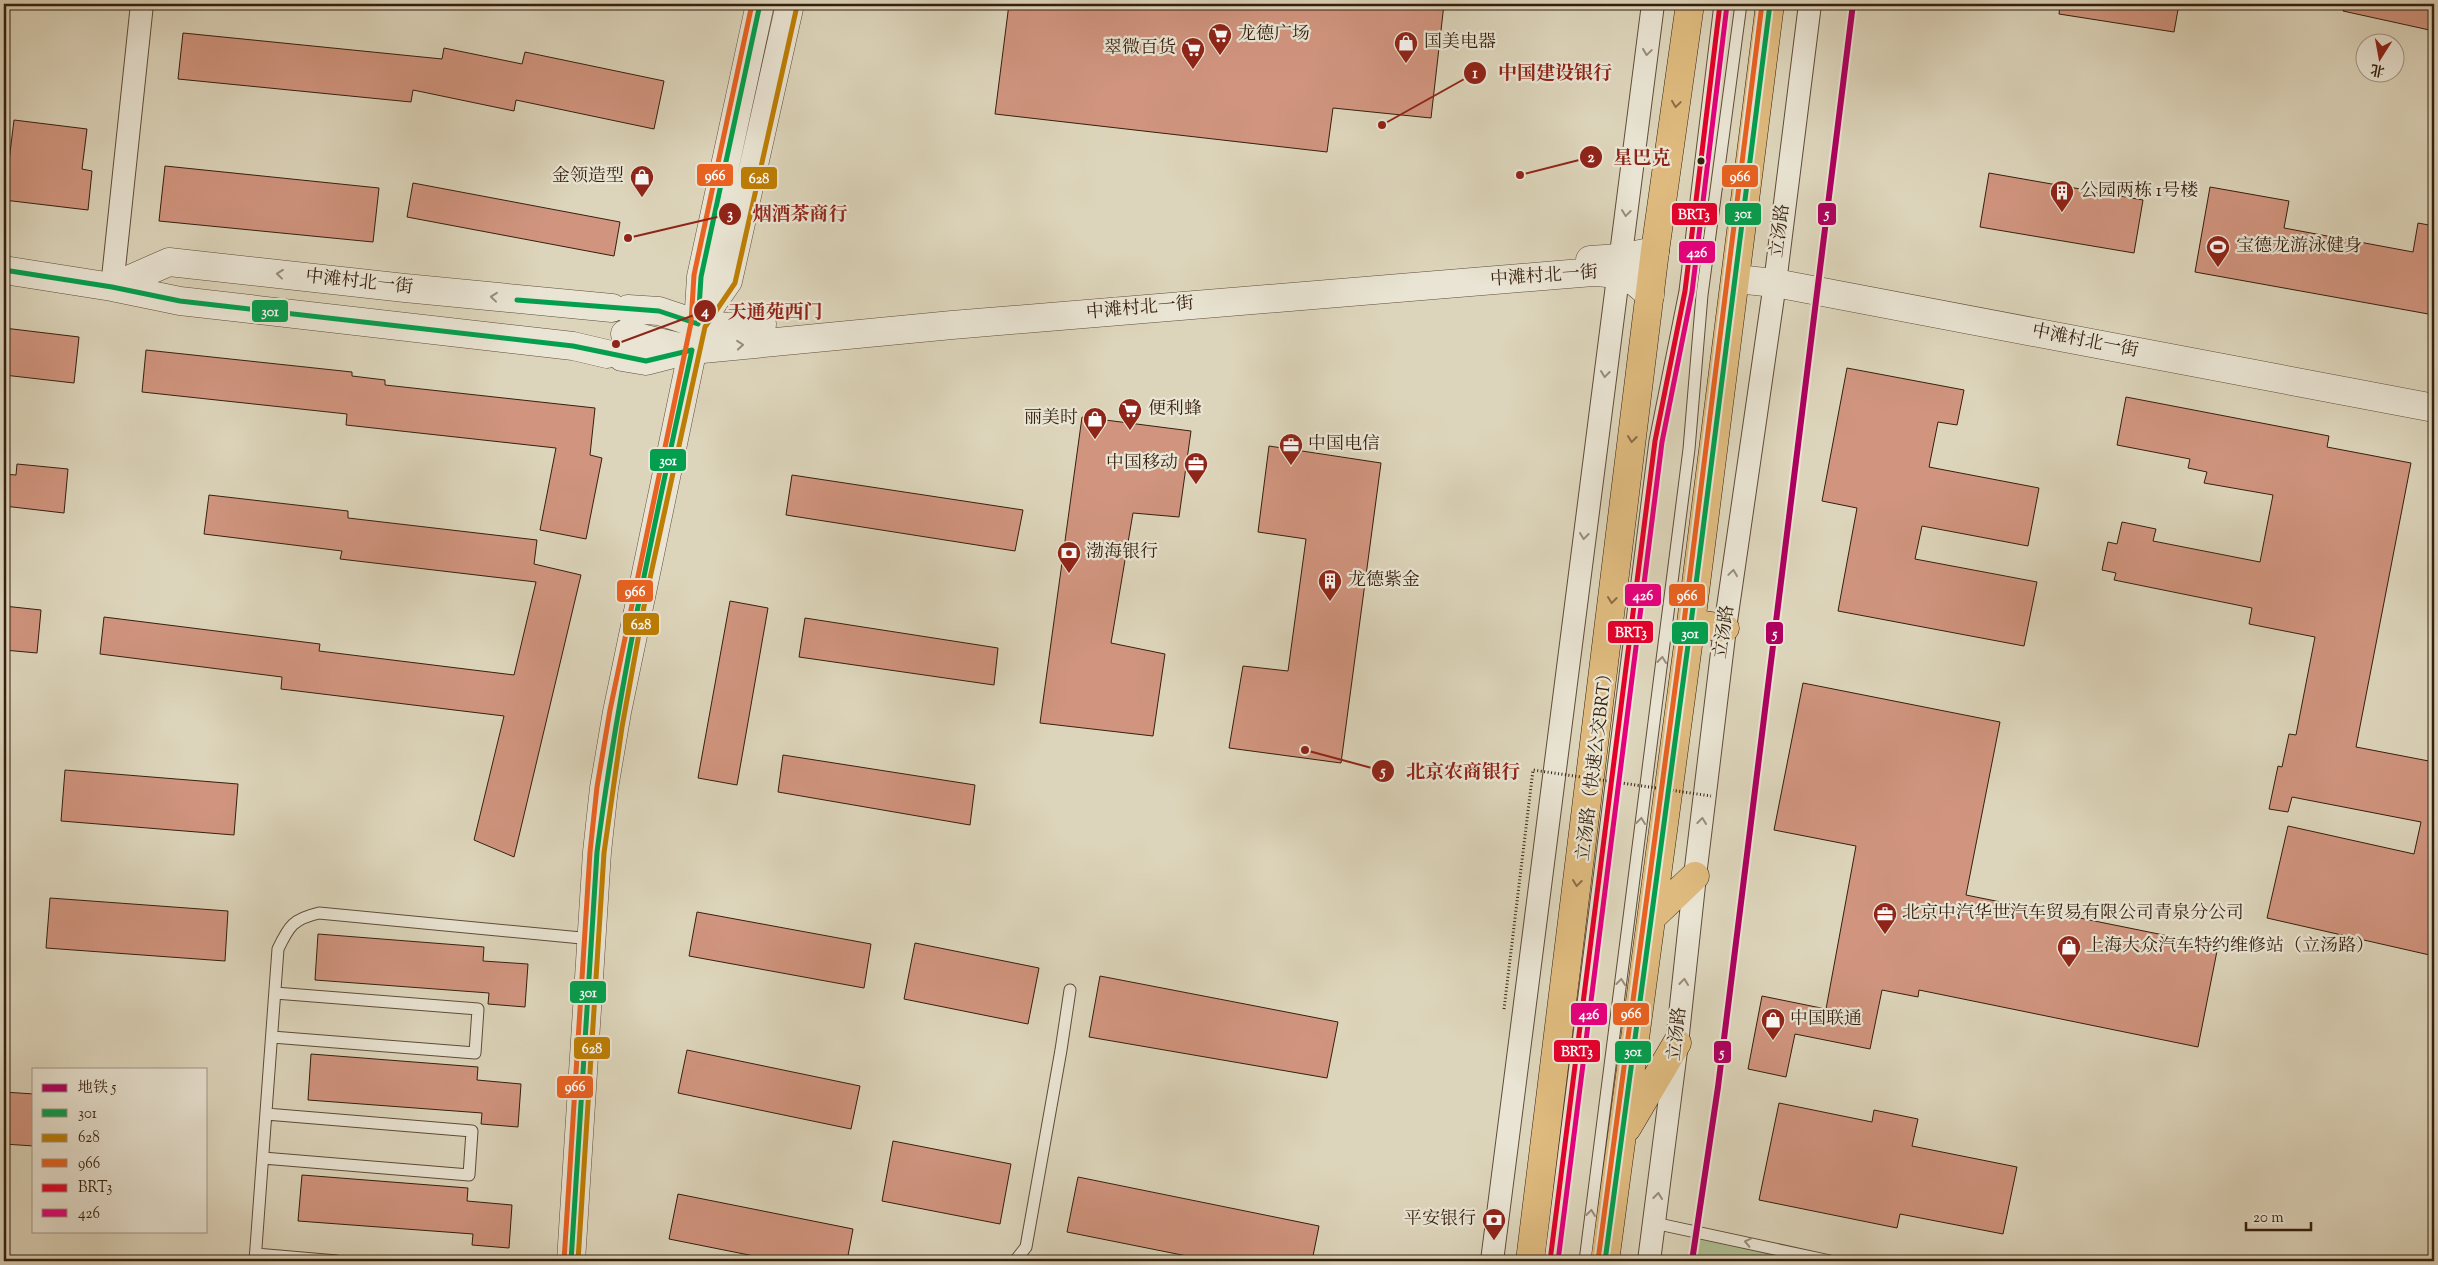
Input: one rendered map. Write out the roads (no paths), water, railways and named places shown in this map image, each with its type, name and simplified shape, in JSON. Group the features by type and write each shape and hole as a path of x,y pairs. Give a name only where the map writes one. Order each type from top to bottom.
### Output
{"main road":[{"path":"1530,1261 1655,251 1690,4"},
{"name":"立汤路","path":"1605,1261 1691,623 1770,4"},
{"path":"1691,623 1725,628"},
{"path":"1652,917 1695,876"},
{"path":"1621,1138 1677,1043"}],"street":[{"path":"112,287 142,4"},
{"path":"571,1261 603,797 617,712 698,324 701,277 760,4"},
{"path":"698,324 728,281 790,4"},
{"path":"1492,1261 1653,4"},
{"name":"立汤路","path":"1649,1261 1677,1043 1725,628 1775,283 1810,4"},
{"name":"中滩村北一街","path":"112,287 169,262 405,288 617,332 646,360 692,350 962,324 1584,272 1619,266 1655,251"},
{"name":"中滩村北一街","path":"617,332 659,311 698,324 729,327 1619,266 1650,296"},
{"path":"4,270 112,287 180,301 573,346 617,332"},
{"name":"中滩村北一街","path":"1736,279 1775,283 2434,408"}],"lane":[{"name":"立汤路（快速公交BRT）","path":"1550,1261 1656,441 1685,291 1720,4"},
{"path":"1585,1261 1688,450 1702,295 1741,4"},
{"path":"337,1261 256,1258 278,949 287,929 300,917 319,913 592,938"},
{"path":"1015,1261 1026,1247 1062,1050 1070,990"},
{"path":"272,1037 475,1053 478,1008 274,993"},
{"path":"263,1158 469,1175 472,1131 266,1114"},
{"path":"1654,1223 1830,1261"}],"metro line":[{"name":"5","path":"1692,1261 1718,1087 1853,4"}],"place":[{"name":"龙德广场","path":"1220,56"},
{"name":"国美电器","path":"1406,64"},
{"name":"翠微百货","path":"1193,70"},
{"name":"中国建设银行","path":"1382,125"},
{"name":"星巴克","path":"1520,175"},
{"name":"金领造型","path":"642,198"},
{"name":"公园两栋 1号楼","path":"2062,213"},
{"name":"烟酒茶商行","path":"628,238"},
{"name":"宝德龙游泳健身","path":"2218,268"},
{"name":"天通苑西门","path":"616,344"},
{"name":"便利蜂","path":"1130,431"},
{"name":"丽美时","path":"1095,440"},
{"name":"中国电信","path":"1291,466"},
{"name":"中国移动","path":"1196,485"},
{"name":"渤海银行","path":"1069,574"},
{"name":"龙德紫金","path":"1330,602"},
{"name":"北京农商银行","path":"1305,750"},
{"name":"北京中汽华世汽车贸易有限公司青泉分公司","path":"1885,935"},
{"name":"上海大众汽车特约维修站（立汤路）","path":"2069,968"},
{"name":"中国联通","path":"1773,1041"},
{"name":"平安银行","path":"1494,1241"}]}
